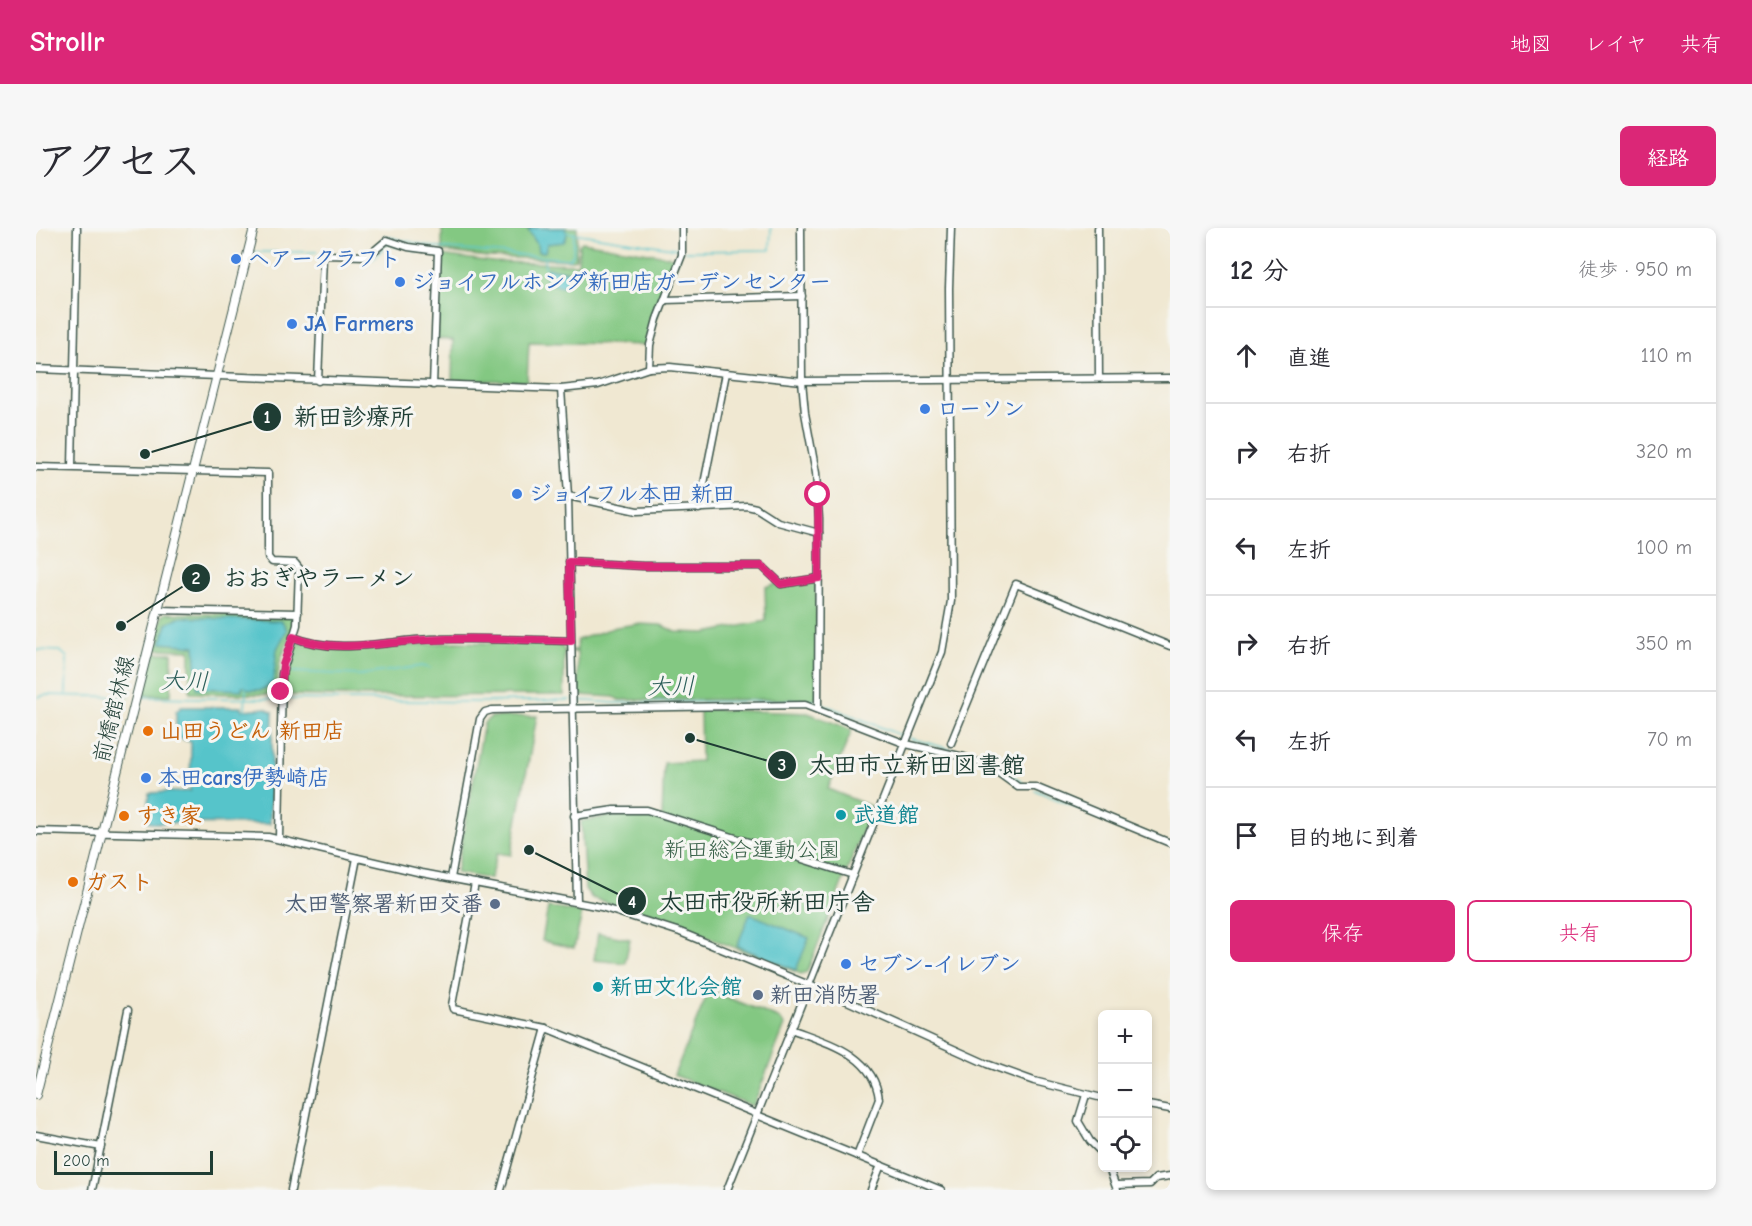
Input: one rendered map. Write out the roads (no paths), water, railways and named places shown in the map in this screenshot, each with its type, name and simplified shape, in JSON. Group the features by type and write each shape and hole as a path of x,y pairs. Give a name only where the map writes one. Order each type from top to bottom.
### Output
{"main road":[{"name":"前橋館林線","path":"36,1095 254,228"}],"street":[{"path":"72,468 77,228"},
{"path":"649,368 650,345 664,300 680,263 682,228"},
{"path":"801,228 802,381 805,413 816,473 819,533 818,708"},
{"path":"727,1190 942,652 951,601 949,380 951,228"},
{"path":"1098,228 1099,378"},
{"path":"318,381 323,257 325,255 368,256 387,240 408,247 438,252 433,385"},
{"path":"664,300 802,296"},
{"path":"36,369 561,389 598,385 649,368 670,367 802,381 1170,378"},
{"path":"699,509 726,373"},
{"path":"561,389 568,496 577,902"},
{"path":"36,467 188,471 194,469 268,473 268,557 272,562 298,564 298,613 293,637 283,665 281,693 279,839"},
{"path":"568,496 637,511 747,506 756,508 778,522 819,533"},
{"path":"569,562 643,566 762,566 781,584 819,578"},
{"path":"951,743 1016,584 1170,646"},
{"path":"158,610 298,613"},
{"path":"293,637 317,644 346,646 438,639 571,641"},
{"path":"450,878 483,715 492,710 788,705 818,708 989,766 1018,787 1035,787 1170,843"},
{"path":"574,816 622,809 646,810 853,875"},
{"path":"36,831 229,834 279,839 450,878 577,902 653,922 810,985 978,1061 1034,1081 1098,1097"},
{"path":"291,1190 357,858"},
{"path":"475,883 452,1008 546,1029 941,1190"},
{"path":"92,1190 128,1010"},
{"path":"501,1190 546,1029"},
{"path":"791,1029 848,1052 860,1061 870,1076 879,1099 857,1156"},
{"path":"1086,1095 1078,1121 1090,1141 1098,1149"},
{"path":"1152,1106 1170,1109"},
{"path":"36,1135 101,1147"},
{"path":"871,1190 881,1166"},
{"path":"1111,1172 1117,1188 1150,1187 1156,1178 1170,1176"}],"water":[{"path":"565,228 567,235 564,242 547,244 545,252 538,252 537,244 528,230"},
{"path":"547,268 578,273 562,287 545,282"},
{"path":"178,617 282,621 287,630 277,649 273,683 262,690 249,690 246,687 242,687 242,690 197,688 195,646 161,643 167,624"},
{"path":"181,707 242,707 243,710 266,708 273,712 270,824 151,823 146,820 149,793 190,791 191,742 176,737 176,712"},
{"path":"750,914 809,938 796,970 737,946"}],"waterway":[{"path":"685,251 770,250 771,228"},
{"path":"566,232 679,249"},
{"path":"384,236 438,248 569,259 573,255 574,234"},
{"path":"368,259 373,259 387,244 398,247"},
{"path":"412,250 419,252"},
{"path":"253,252 317,252"},
{"path":"544,259 546,272"},
{"path":"36,650 60,651 67,657 66,695"},
{"path":"293,672 360,675 422,666 430,668"},
{"name":"大川","path":"245,712 246,687"},
{"name":"大川","path":"39,697 45,695 130,697"},
{"name":"大川","path":"142,697 279,699"},
{"name":"大川","path":"284,699 476,702 570,700"},
{"name":"大川","path":"575,700 615,703 815,701"},
{"name":"大川","path":"820,703 905,737"},
{"name":"大川","path":"909,738 997,762 1025,785"},
{"name":"大川","path":"1035,790 1138,833"}],"place":[{"name":"ヘアークラフト","path":"236,259"},
{"name":"ジョイフルホンダ新田店ガーデンセンター","path":"400,282"},
{"name":"JA Farmers","path":"292,324"},
{"name":"ローソン","path":"925,409"},
{"name":"新田診療所","path":"145,454"},
{"name":"ジョイフル本田 新田","path":"517,494"},
{"name":"おおぎやラーメン","path":"121,626"},
{"name":"山田うどん 新田店","path":"148,731"},
{"name":"太田市立新田図書館","path":"690,738"},
{"name":"本田cars伊勢崎店","path":"146,778"},
{"name":"武道館","path":"841,815"},
{"name":"すき家","path":"124,816"},
{"name":"太田市役所新田庁舎","path":"529,850"},
{"name":"ガスト","path":"73,882"},
{"name":"太田警察署新田交番","path":"495,904"},
{"name":"セブン-イレブン","path":"846,964"},
{"name":"新田文化会館","path":"598,987"},
{"name":"新田消防署","path":"758,995"}],"park label":[{"name":"新田総合運動公園","path":"752,850"}]}
